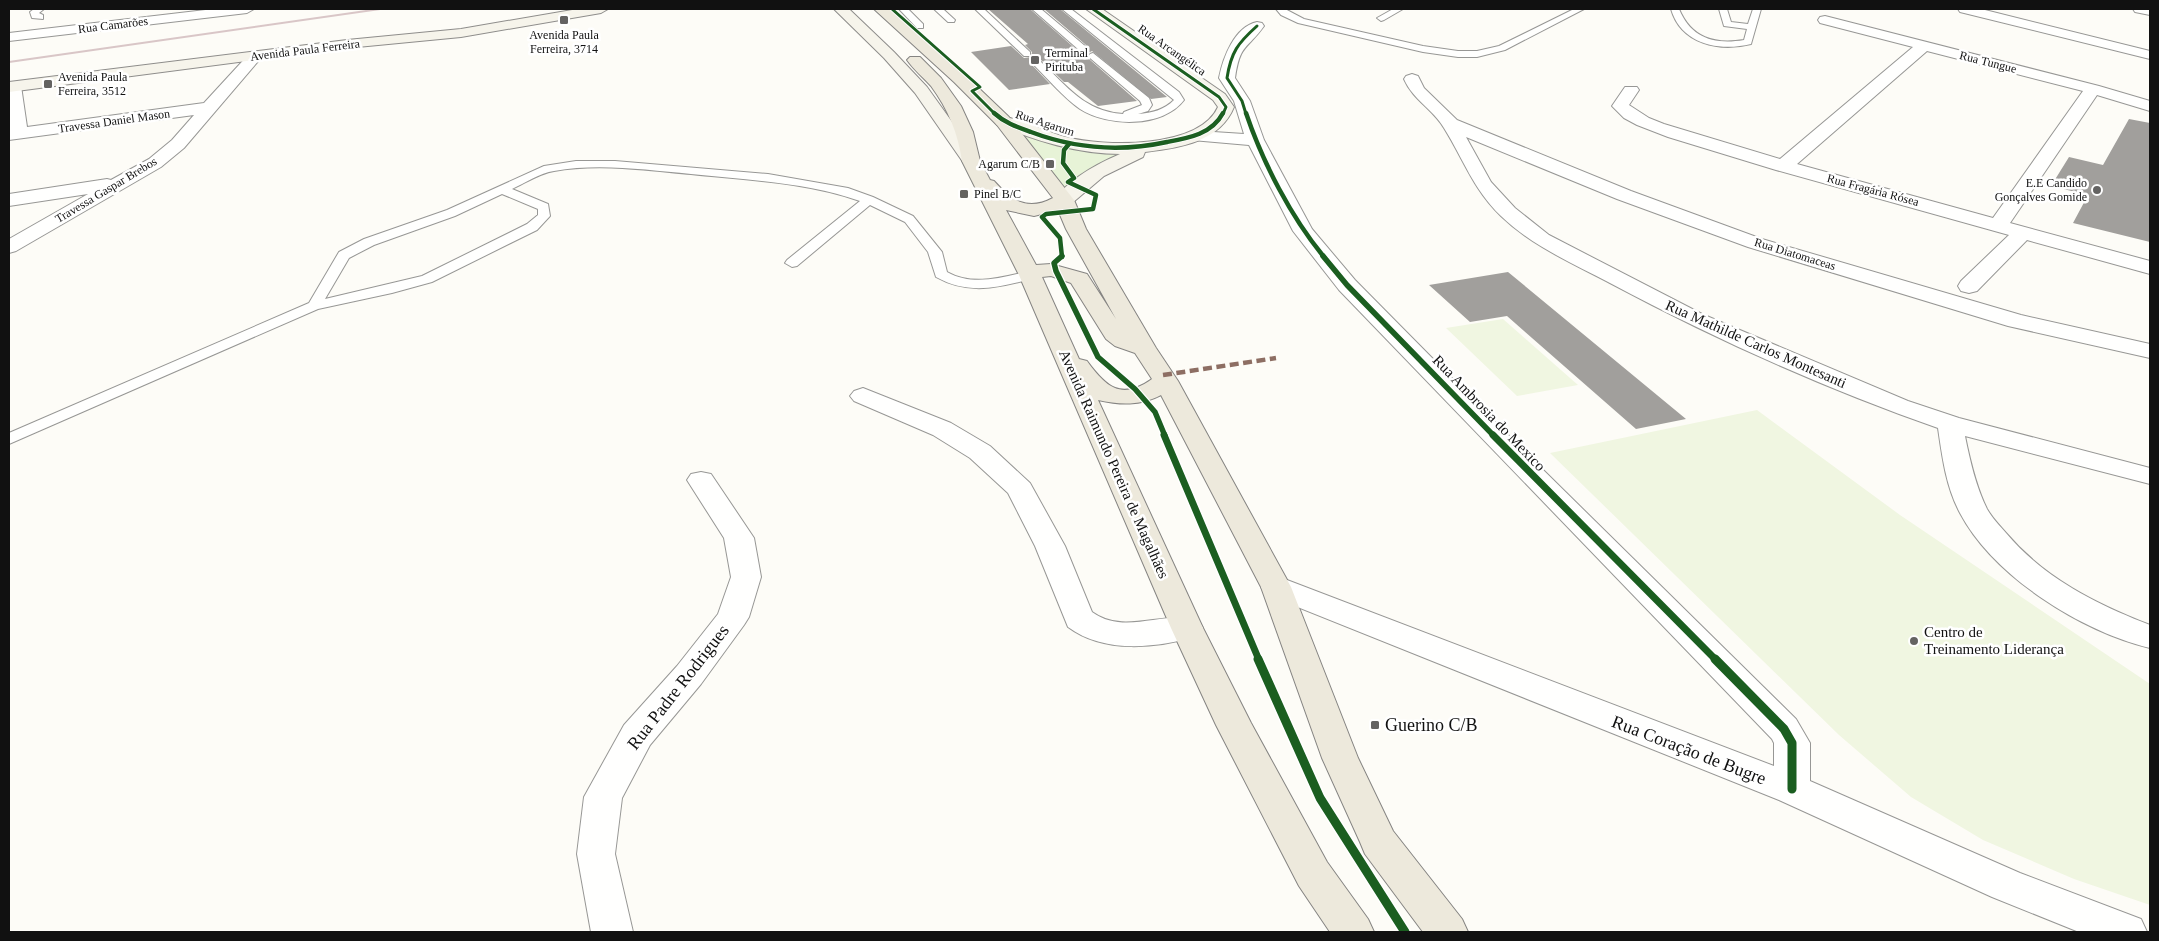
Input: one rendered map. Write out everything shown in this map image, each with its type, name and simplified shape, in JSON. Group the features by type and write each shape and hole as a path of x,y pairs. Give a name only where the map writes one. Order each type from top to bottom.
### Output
{"main road":[{"name":"Avenida Paula Ferreira","path":"11,86 461,33 601,9"},
{"path":"841,9 889,55 921,90 974,169 1002,201 1016,207 1036,210 1052,207 1064,200"},
{"name":"Rua Arcangélica","path":"1093,9 1218,84 1219,97 1226,107 1216,125 1198,136"},
{"path":"875,12 960,79 1003,121 1064,200 1076,229 1144,348 1166,381 1276,587 1340,758 1379,842 1447,932"},
{"name":"Avenida Raimundo Pereira de Magalhães","path":"875,12 901,47 943,90 957,113 969,145 974,169 1030,275 1186,628 1313,874 1353,932"},
{"name":"Rua Agarum","path":"1003,121 1045,138 1085,148 1122,149 1154,146 1198,136"},
{"name":"Rua Agarum","path":"1064,200 1086,178 1154,146"},
{"path":"1030,275 1038,271 1051,270 1079,279 1114,334 1123,341 1144,348"},
{"path":"1059,341 1090,382 1109,396 1141,395 1151,392 1166,381"}],"street":[{"name":"Rua Camarões","path":"9,37 247,9"},
{"path":"1965,9 2148,54"},
{"path":"2140,9 2150,11"},
{"name":"Rua Tungue","path":"1826,20 2093,89 2150,106"},
{"path":"1218,84 1230,55 1257,26"},
{"path":"1783,166 1925,45"},
{"name":"Travessa Gaspar Brebos","path":"9,247 155,162 178,144 255,56"},
{"name":"Rua Mathilde Carlos Montesanti","path":"1412,79 1418,90 1451,124 1483,184 1508,212 1542,239 1694,319 1899,406 1950,424 2150,476"},
{"name":"Rua Ambrosia do Mexico","path":"1218,84 1242,101 1255,140 1303,231 1347,285 1525,468 1784,729 1792,743 1792,789"},
{"path":"11,86 14,134"},
{"path":"1998,225 2093,89"},
{"name":"Rua Fragária Rósea","path":"1631,90 1620,106 1627,113 1648,124 1783,166 2150,268"},
{"name":"Travessa Daniel Mason","path":"14,134 208,108"},
{"name":"Rua Diatomaceas","path":"1451,124 1624,195 1755,242 2016,321 2150,351"},
{"path":"1198,136 1255,140"},
{"path":"9,200 121,183"},
{"path":"1969,286 2023,232"},
{"path":"863,396 942,429 980,452 1020,489 1050,546 1079,619 1088,628 1100,633 1115,635 1186,628"},
{"path":"1950,424 1957,462 1974,513 1996,542 2029,575 2075,605 2150,637"},
{"name":"Rua Padre Rodrigues","path":"612,932 596,854 603,797 637,735 689,675 733,617 746,577 740,538 701,480"},
{"name":"Rua Coração de Bugre","path":"1276,587 1792,789 2006,885 2126,932"}],"lane":[{"path":"903,9 920,26"},
{"path":"938,9 951,20"},
{"path":"980,9 1028,54"},
{"path":"1036,9 1082,48"},
{"path":"1038,64 1085,107 1108,116 1138,118 1156,115 1170,110 1179,100 1175,94 1066,9"},
{"path":"1280,9 1301,21 1386,41 1458,54 1477,54 1502,48 1580,9"},
{"path":"1381,18 1399,9"},
{"path":"1675,9 1686,29 1695,37 1710,42 1739,44 1748,42 1757,9"},
{"path":"1723,9 1727,24 1751,27"},
{"path":"1093,56 1145,100 1147,105 1134,113 1108,116"},
{"path":"314,306 344,255 369,242 450,213 548,168 576,164 615,164 807,184 844,191 869,200 909,219 935,252 941,274 955,282 988,285 1030,275"},
{"path":"9,439 314,306 392,289 427,279 532,227 544,216 544,208 503,190"},
{"path":"792,264 869,200"}],"green space":[{"path":"1017,131 1043,141 1069,147 1124,152 1065,191"},
{"path":"1503,319 1578,385 1517,396 1446,328"},
{"name":"Centro de Treinamento Liderança","path":"1757,410 1900,515 2150,684 2150,905 2074,879 1983,840 1911,797 1839,735 1550,453"}],"building":[{"name":"Terminal Pirituba","path":"988,9 1030,9 1078,51 1086,51 1086,45 1044,9 1060,9 1167,97 1151,99 1092,51 1088,53 1089,59 1137,101 1098,106 1068,82 1064,82 1041,60 1034,61 1033,66 1050,84 1009,90 971,52 1011,46 1024,58 1031,57 1032,52 1025,45 1028,44"},
{"path":"2129,119 2150,123 2150,242 2073,223 2088,195 2051,186 2069,157 2103,165"},
{"path":"1508,272 1686,419 1636,429 1507,316 1470,322 1429,285"}],"railway":[{"path":"9,62 380,9"}],"marked path":[{"path":"1163,375 1276,358"}],"cycle path":[{"path":"892,9 980,87 972,91 1003,121 1014,127 1070,144 1087,147 1122,148 1157,145 1191,137 1206,131 1218,122 1226,107 1219,97 1093,9"},
{"path":"1257,26 1235,48 1230,60 1227,78 1242,101 1255,140 1303,231 1347,285 1518,461 1784,729 1792,743 1792,789"},
{"path":"1069,144 1064,150 1063,163 1074,178 1068,182 1096,195 1093,209 1046,214 1042,217 1060,238 1062,257 1054,263 1056,271 1098,357 1135,389 1155,412 1246,632 1320,798 1405,932"}],"place":[{"name":"Avenida Paula Ferreira, 3714","path":"564,20"},
{"name":"Terminal Pirituba","path":"1035,60"},
{"name":"Avenida Paula Ferreira, 3512","path":"48,84"},
{"name":"Agarum C/B","path":"1050,164"},
{"name":"E.E Candido Gonçalves Gomide","path":"2097,190"},
{"name":"Pinel B/C","path":"964,194"},
{"name":"Centro de Treinamento Liderança","path":"1914,641"},
{"name":"Guerino C/B","path":"1375,725"}]}
